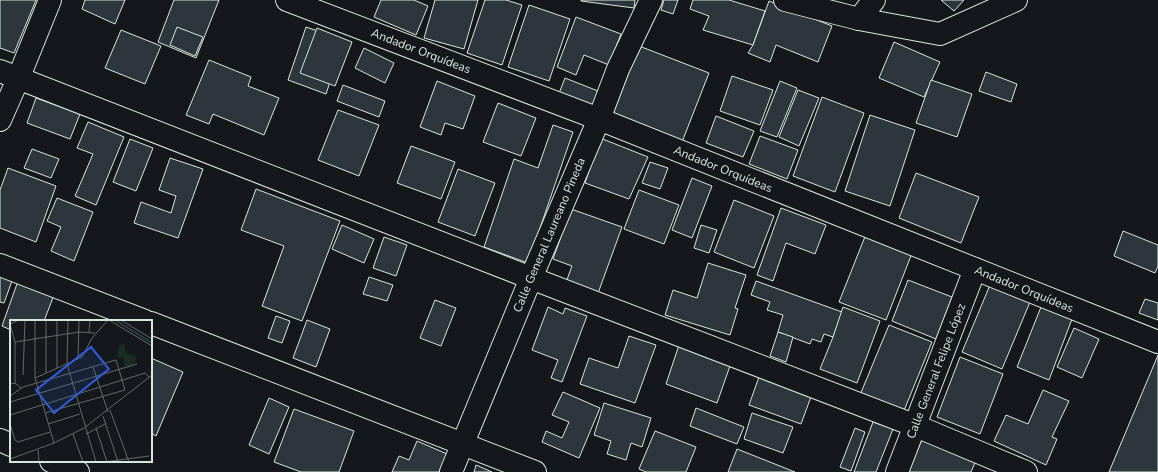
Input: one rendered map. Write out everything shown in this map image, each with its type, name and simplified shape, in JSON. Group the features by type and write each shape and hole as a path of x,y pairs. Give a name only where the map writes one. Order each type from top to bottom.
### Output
{"street":[{"path":"0,120 9,75 50,0"},
{"name":"Andador Orquídeas","path":"287,0 599,119 1158,342"},
{"name":"Calle General Laureano Pineda","path":"451,472 531,278 599,119 618,69 651,0"},
{"path":"785,0 859,19 940,34 1016,0"},
{"path":"859,19 874,0"},
{"path":"9,75 916,426 1026,472"},
{"path":"0,265 142,320"},
{"name":"Calle General Felipe López","path":"897,472 916,426 975,269"},
{"path":"152,323 535,472"},
{"path":"0,440 10,445"},
{"path":"53,462 78,472"}],"building":[{"path":"0,0 36,0 14,53 0,48"},
{"path":"85,0 125,0 115,24 82,9"},
{"path":"174,0 219,0 196,58 158,42"},
{"path":"381,0 414,0 428,6 416,35 374,17"},
{"path":"435,0 478,0 464,49 424,38"},
{"path":"485,0 506,0 522,5 502,65 467,53"},
{"path":"581,0 635,0 634,8"},
{"path":"664,0 678,0 673,14 661,10"},
{"path":"693,0 729,0 765,11 753,45 703,30 709,16 690,9"},
{"path":"941,0 964,0 954,11"},
{"path":"769,1 832,26 818,62 776,45 770,62 748,53 753,45"},
{"path":"529,5 570,19 549,81 508,67"},
{"path":"576,17 621,34 609,65 584,55 576,75 557,67"},
{"path":"177,27 203,37 195,56 170,45"},
{"path":"306,27 344,40 326,94 288,80"},
{"path":"317,28 352,42 335,86 300,73"},
{"path":"121,30 161,46 145,84 105,68"},
{"path":"894,42 940,62 924,97 879,78"},
{"path":"639,46 709,73 682,142 613,114"},
{"path":"364,48 394,63 385,83 355,68"},
{"path":"209,60 251,77 248,86 279,98 264,135 213,114 209,124 186,115"},
{"path":"986,72 1017,84 1011,102 979,91"},
{"path":"732,76 773,90 760,125 720,111"},
{"path":"565,78 598,91 591,109 558,96"},
{"path":"931,80 972,94 957,137 916,123"},
{"path":"437,81 475,96 463,129 445,123 441,135 420,127"},
{"path":"780,81 797,88 777,137 760,131"},
{"path":"343,85 385,101 379,117 337,101"},
{"path":"798,90 819,98 799,146 779,137"},
{"path":"822,97 864,113 835,192 793,176"},
{"path":"36,98 80,114 70,139 27,123"},
{"path":"498,103 536,118 521,156 483,142"},
{"path":"338,110 379,125 359,176 318,160"},
{"path":"870,115 915,130 890,206 845,191"},
{"path":"716,116 754,131 743,157 706,143"},
{"path":"88,122 124,137 96,205 75,196 93,154 77,148"},
{"path":"553,125 573,132 528,263 484,247 514,159 538,168"},
{"path":"760,136 798,150 787,179 749,164"},
{"path":"600,138 648,157 629,199 585,183"},
{"path":"130,139 153,148 136,191 113,182"},
{"path":"411,146 455,162 441,199 397,183"},
{"path":"32,149 59,159 51,178 24,168"},
{"path":"170,158 203,169 178,238 134,223 141,202 171,213 176,196 159,190"},
{"path":"650,162 668,168 660,189 642,183"},
{"path":"8,168 56,186 36,242 0,228 0,190"},
{"path":"458,169 495,183 475,236 438,222"},
{"path":"916,173 979,197 961,243 899,218"},
{"path":"692,178 712,186 692,238 672,230"},
{"path":"256,189 340,221 302,321 262,306 284,246 241,230"},
{"path":"639,190 679,205 664,244 624,229"},
{"path":"57,198 93,212 74,261 51,251 61,227 47,221"},
{"path":"734,200 774,216 754,268 714,252"},
{"path":"781,208 826,225 815,254 786,243 773,281 757,275"},
{"path":"571,209 622,227 597,296 565,285 572,266 553,259"},
{"path":"342,225 374,239 364,263 332,249"},
{"path":"701,225 717,230 709,253 694,248"},
{"path":"868,229 914,248 886,320 839,302"},
{"path":"1123,231 1158,245 1158,266 1155,273 1114,256"},
{"path":"384,237 407,245 396,276 373,268"},
{"path":"708,263 746,275 735,308 738,309 730,335 665,315 673,290 697,298"},
{"path":"0,273 13,278 4,303 0,302"},
{"path":"369,277 393,285 387,301 363,294"},
{"path":"908,280 952,297 936,339 892,321"},
{"path":"18,281 54,295 44,320 10,320 10,330 2,326"},
{"path":"756,281 842,312 833,337 824,334 821,342 812,339 810,344 778,332 783,315 767,310 770,302 751,295"},
{"path":"990,285 1030,302 1002,369 962,352"},
{"path":"1145,299 1158,303 1158,320 1139,313"},
{"path":"435,300 456,308 441,346 420,338"},
{"path":"548,307 563,314 565,308 587,316 562,382 551,378 558,360 532,350"},
{"path":"843,307 880,321 857,383 820,369"},
{"path":"1041,307 1072,319 1049,380 1017,367"},
{"path":"276,316 290,321 282,343 268,338"},
{"path":"307,320 330,329 316,367 293,358"},
{"path":"889,325 932,342 903,413 860,395"},
{"path":"1074,328 1099,339 1082,378 1057,367"},
{"path":"778,332 793,337 786,362 770,356"},
{"path":"629,336 656,345 635,403 580,384 589,358 618,368"},
{"path":"679,345 731,363 717,403 666,384"},
{"path":"1158,355 1158,472 1109,472"},
{"path":"960,357 1003,374 980,434 937,417"},
{"path":"152,358 183,372 156,436 152,434"},
{"path":"760,374 812,394 801,424 749,405"},
{"path":"1043,390 1069,401 1052,437 1057,439 1046,465 994,441 1006,415 1028,424"},
{"path":"563,392 600,408 579,458 542,442 546,431 562,438 569,422 552,415"},
{"path":"269,398 289,407 269,454 249,445"},
{"path":"604,403 651,418 642,447 631,443 626,460 607,454 611,441 594,435"},
{"path":"696,408 744,427 737,444 690,426"},
{"path":"294,409 354,431 339,472 301,472 274,462"},
{"path":"752,413 793,427 783,453 744,439"},
{"path":"873,422 893,429 876,472 854,472"},
{"path":"855,428 865,432 851,471 840,467"},
{"path":"655,431 696,447 686,472 646,472 639,469"},
{"path":"924,435 977,458 971,472 908,472"},
{"path":"417,441 447,454 439,472 392,472 399,456 409,460"},
{"path":"737,449 795,472 728,472"},
{"path":"476,465 492,472 474,472"}]}
